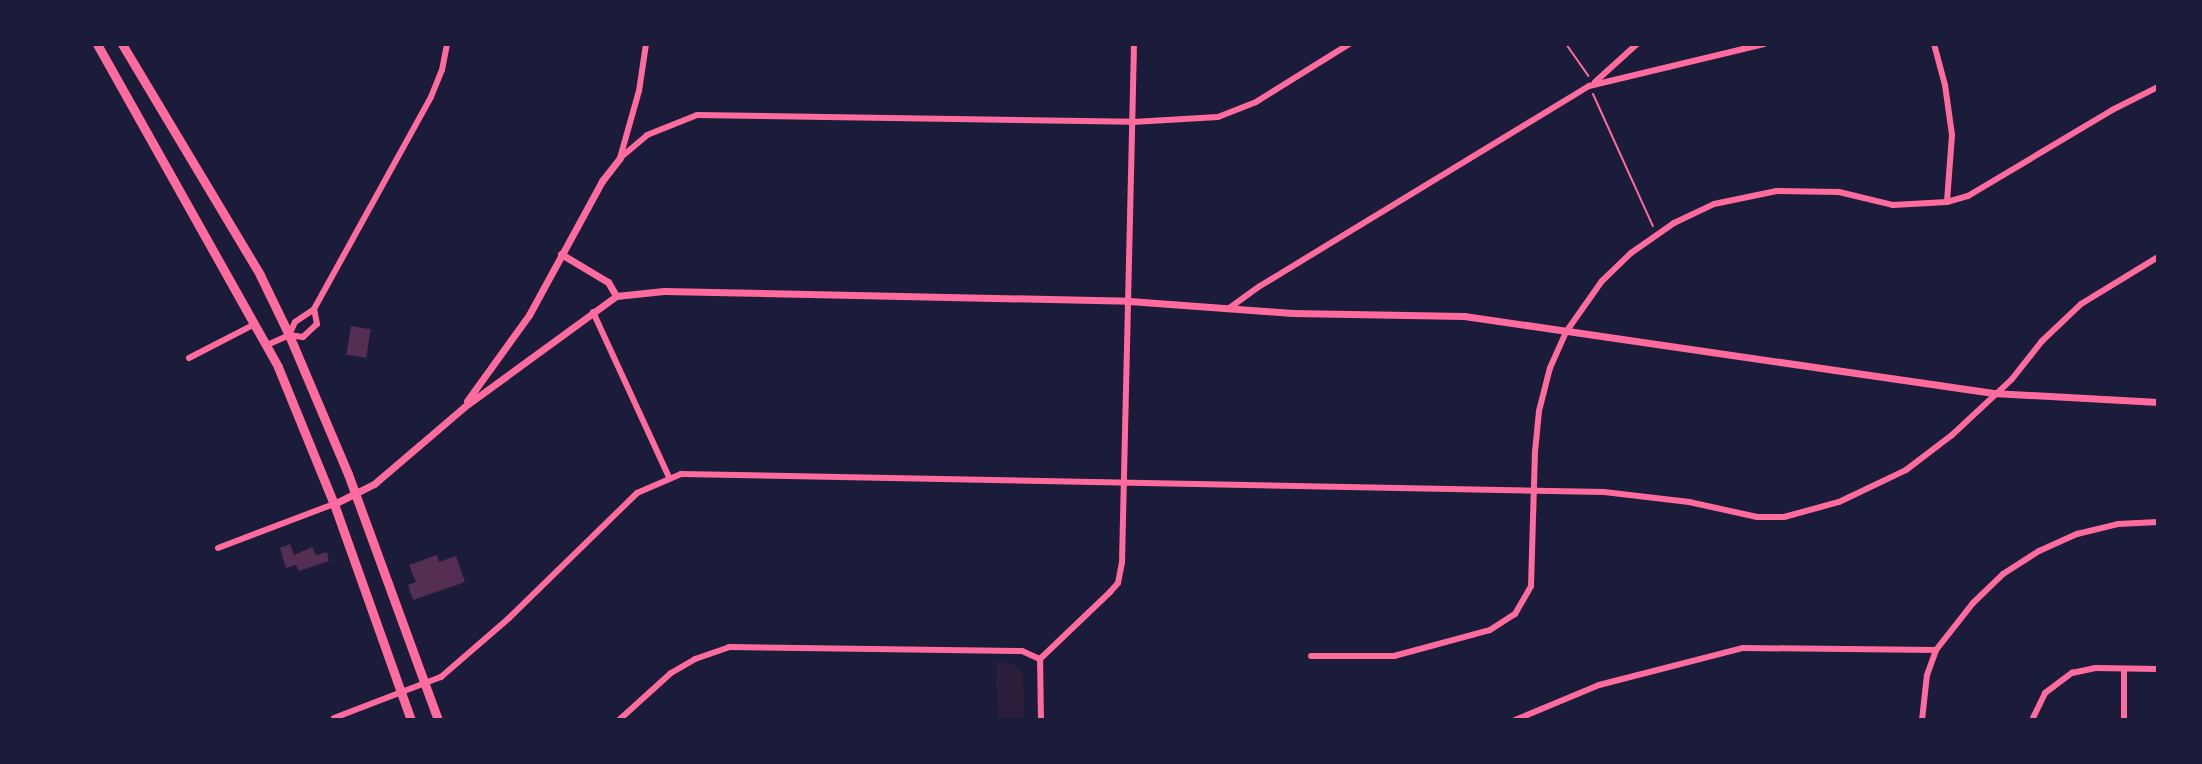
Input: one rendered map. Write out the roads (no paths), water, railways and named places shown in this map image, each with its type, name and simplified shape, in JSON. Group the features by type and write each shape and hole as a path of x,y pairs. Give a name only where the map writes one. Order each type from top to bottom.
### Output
{"main road":[{"path":"97,44 267,345 334,504 411,720"},
{"path":"122,44 260,275 289,335 355,493 438,720"}],"street":[{"path":"289,335 295,322 314,309 431,97 447,44"},
{"path":"620,158 639,91 646,44"},
{"path":"1041,720 1040,659 1118,583 1122,562 1134,44"},
{"path":"464,407 529,315 602,181 620,158 647,135 697,115 1133,122 1218,117 1256,102 1349,44"},
{"path":"1228,310 1260,286 1591,84 1637,44"},
{"path":"1591,84 1764,44"},
{"path":"1934,44 1945,85 1952,135 1947,202"},
{"path":"1311,656 1394,656 1444,644 1507,620 1522,606 1531,586 1539,411 1550,368 1566,332 1602,281 1631,253 1674,223 1714,204 1777,191 1839,192 1893,205 1947,202 1968,196 2112,110 2158,87"},
{"path":"561,254 608,282 616,296"},
{"path":"334,718 441,677 500,627 637,493 681,474 1604,492 1689,502 1757,517 1784,517 1839,502 1906,470 1952,435 1993,393 2012,379 2042,341 2081,304 2158,257"},
{"path":"218,548 334,504 374,484 464,407 616,296 664,291 1129,301 1228,310 1464,316 1993,393 2158,402"},
{"path":"267,345 289,335 303,337 317,324 314,309"},
{"path":"593,312 669,477"},
{"path":"189,358 255,324"},
{"path":"1922,720 1927,675 1936,650 1987,588 2039,551 2098,528 2158,522"},
{"path":"619,720 671,673 695,659 729,647 1022,651 1040,659"},
{"path":"1515,720 1599,685 1743,648 1936,650"},
{"path":"2032,720 2045,693 2072,673 2095,668 2158,669"},
{"path":"2124,670 2124,720"}]}
